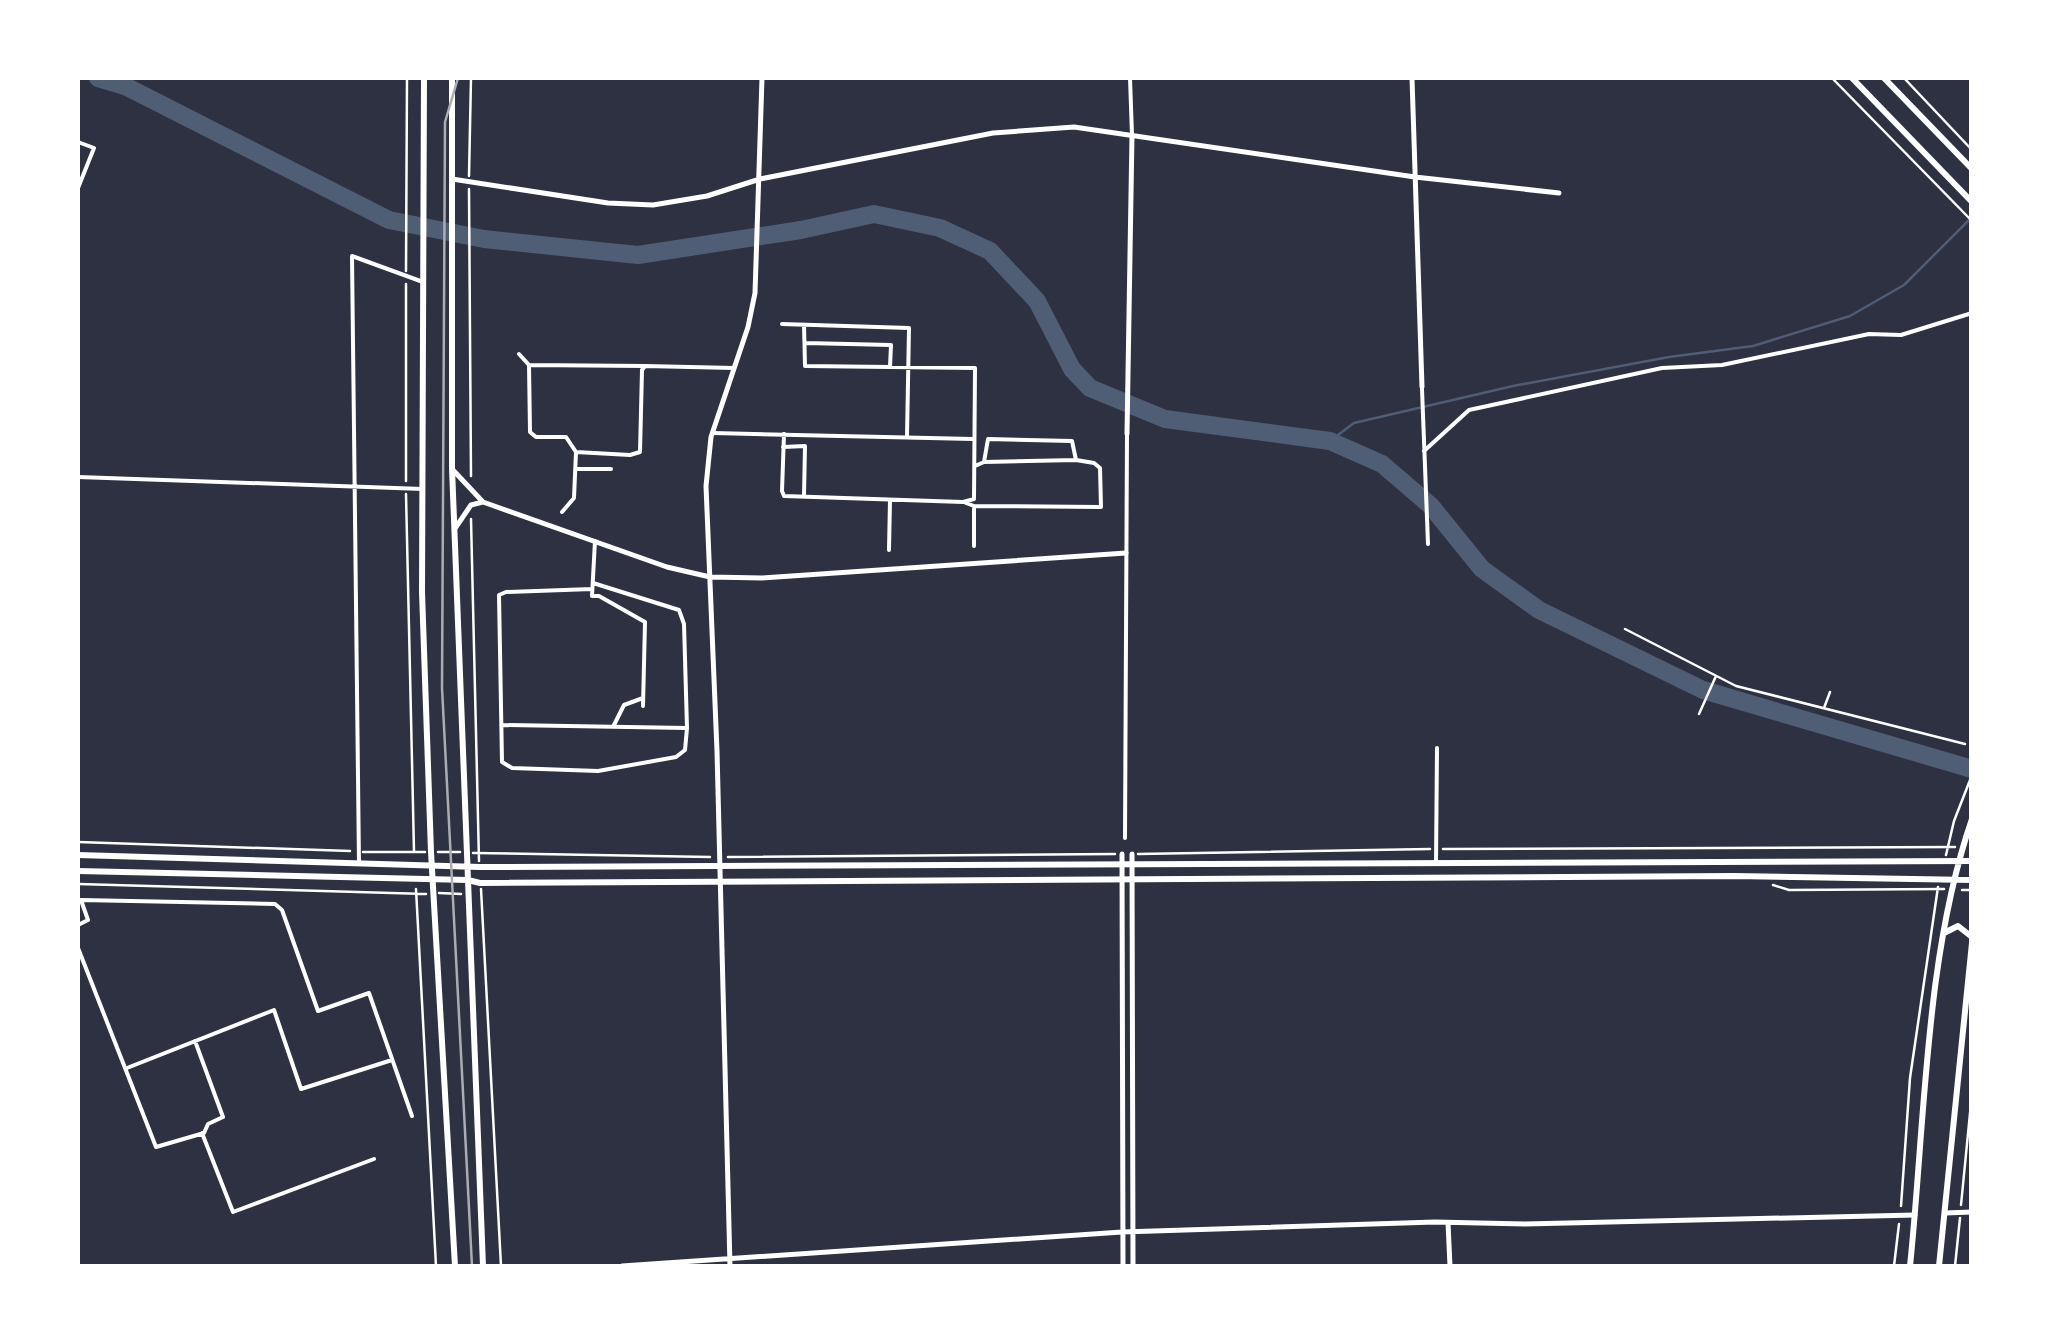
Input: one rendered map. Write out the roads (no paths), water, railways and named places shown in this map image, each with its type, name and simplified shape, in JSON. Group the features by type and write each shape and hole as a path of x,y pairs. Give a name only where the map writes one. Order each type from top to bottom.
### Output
{"main road":[{"path":"424,78 422,592 431,852 455,1266"},
{"path":"452,78 452,468 484,1266"},
{"path":"1852,78 1969,199"},
{"path":"1884,78 1972,169"},
{"path":"1910,1266 1944,933 1950,890 1972,818"},
{"path":"78,855 432,866 1972,862"},
{"path":"78,871 468,880 480,884 1748,876 1972,880"},
{"path":"1939,1266 1972,940 1958,926 1944,933"}],"street":[{"path":"730,1263 706,486 713,432 752,308 762,78"},
{"path":"1125,838 1130,78"},
{"path":"1412,78 1428,544"},
{"path":"452,180 608,203 653,205 707,196 760,179 1003,132 1074,127 1414,177 1558,193"},
{"path":"78,142 94,148 78,188"},
{"path":"1961,160 1972,151"},
{"path":"359,864 352,256 424,283"},
{"path":"1424,450 1469,410 1662,368 1722,365 1869,334 1901,335 1972,312"},
{"path":"782,324 908,328 906,437"},
{"path":"804,325 805,366 975,368 974,498 963,502"},
{"path":"804,343 891,346 890,367"},
{"path":"519,354 529,365 530,432 536,437 566,437 576,452 574,498 562,512"},
{"path":"529,365 734,368"},
{"path":"576,452 640,452 645,366"},
{"path":"713,432 975,438"},
{"path":"784,434 784,496 963,502 974,506 1100,507 1100,468 1094,463 984,462 975,466"},
{"path":"984,462 988,439 1072,441 1076,460"},
{"path":"784,447 805,446 804,497"},
{"path":"452,468 482,502 667,567 710,577 780,577 1126,553"},
{"path":"576,469 610,468"},
{"path":"78,477 423,489"},
{"path":"889,550 890,500"},
{"path":"454,530 471,505 482,502"},
{"path":"974,506 974,546"},
{"path":"595,542 592,596 600,596 645,622 643,706"},
{"path":"592,586 680,610 684,624 687,728 685,750 676,757 598,770 512,768 502,762 502,725 499,596 506,592 592,586"},
{"path":"614,725 624,705 644,698"},
{"path":"502,725 687,728"},
{"path":"1436,864 1437,748"},
{"path":"1122,854 1122,1266"},
{"path":"1132,854 1134,1266"},
{"path":"78,925 88,920 79,900 274,904 282,910 318,1011 369,993 412,1116"},
{"path":"78,948 156,1148 202,1133 208,1124 223,1117 195,1041"},
{"path":"127,1068 274,1010 301,1089 392,1060"},
{"path":"202,1133 233,1212 374,1159"},
{"path":"1944,1213 1972,1212"},
{"path":"622,1266 730,1263 1133,1231 1916,1215"},
{"path":"1448,1224 1450,1266"}],"waterway":[{"path":"98,78 125,86 389,220 484,239 638,255 801,230 874,214 940,228 990,251 1037,301 1072,369 1090,388 1165,419 1330,441 1382,464 1431,506 1482,569 1539,610 1703,690 1972,769"},
{"path":"1330,441 1354,423 1513,386 1753,346 1850,316 1904,285 1972,217"}],"railway":[{"path":"458,78 445,122 442,688 472,1266"}]}
